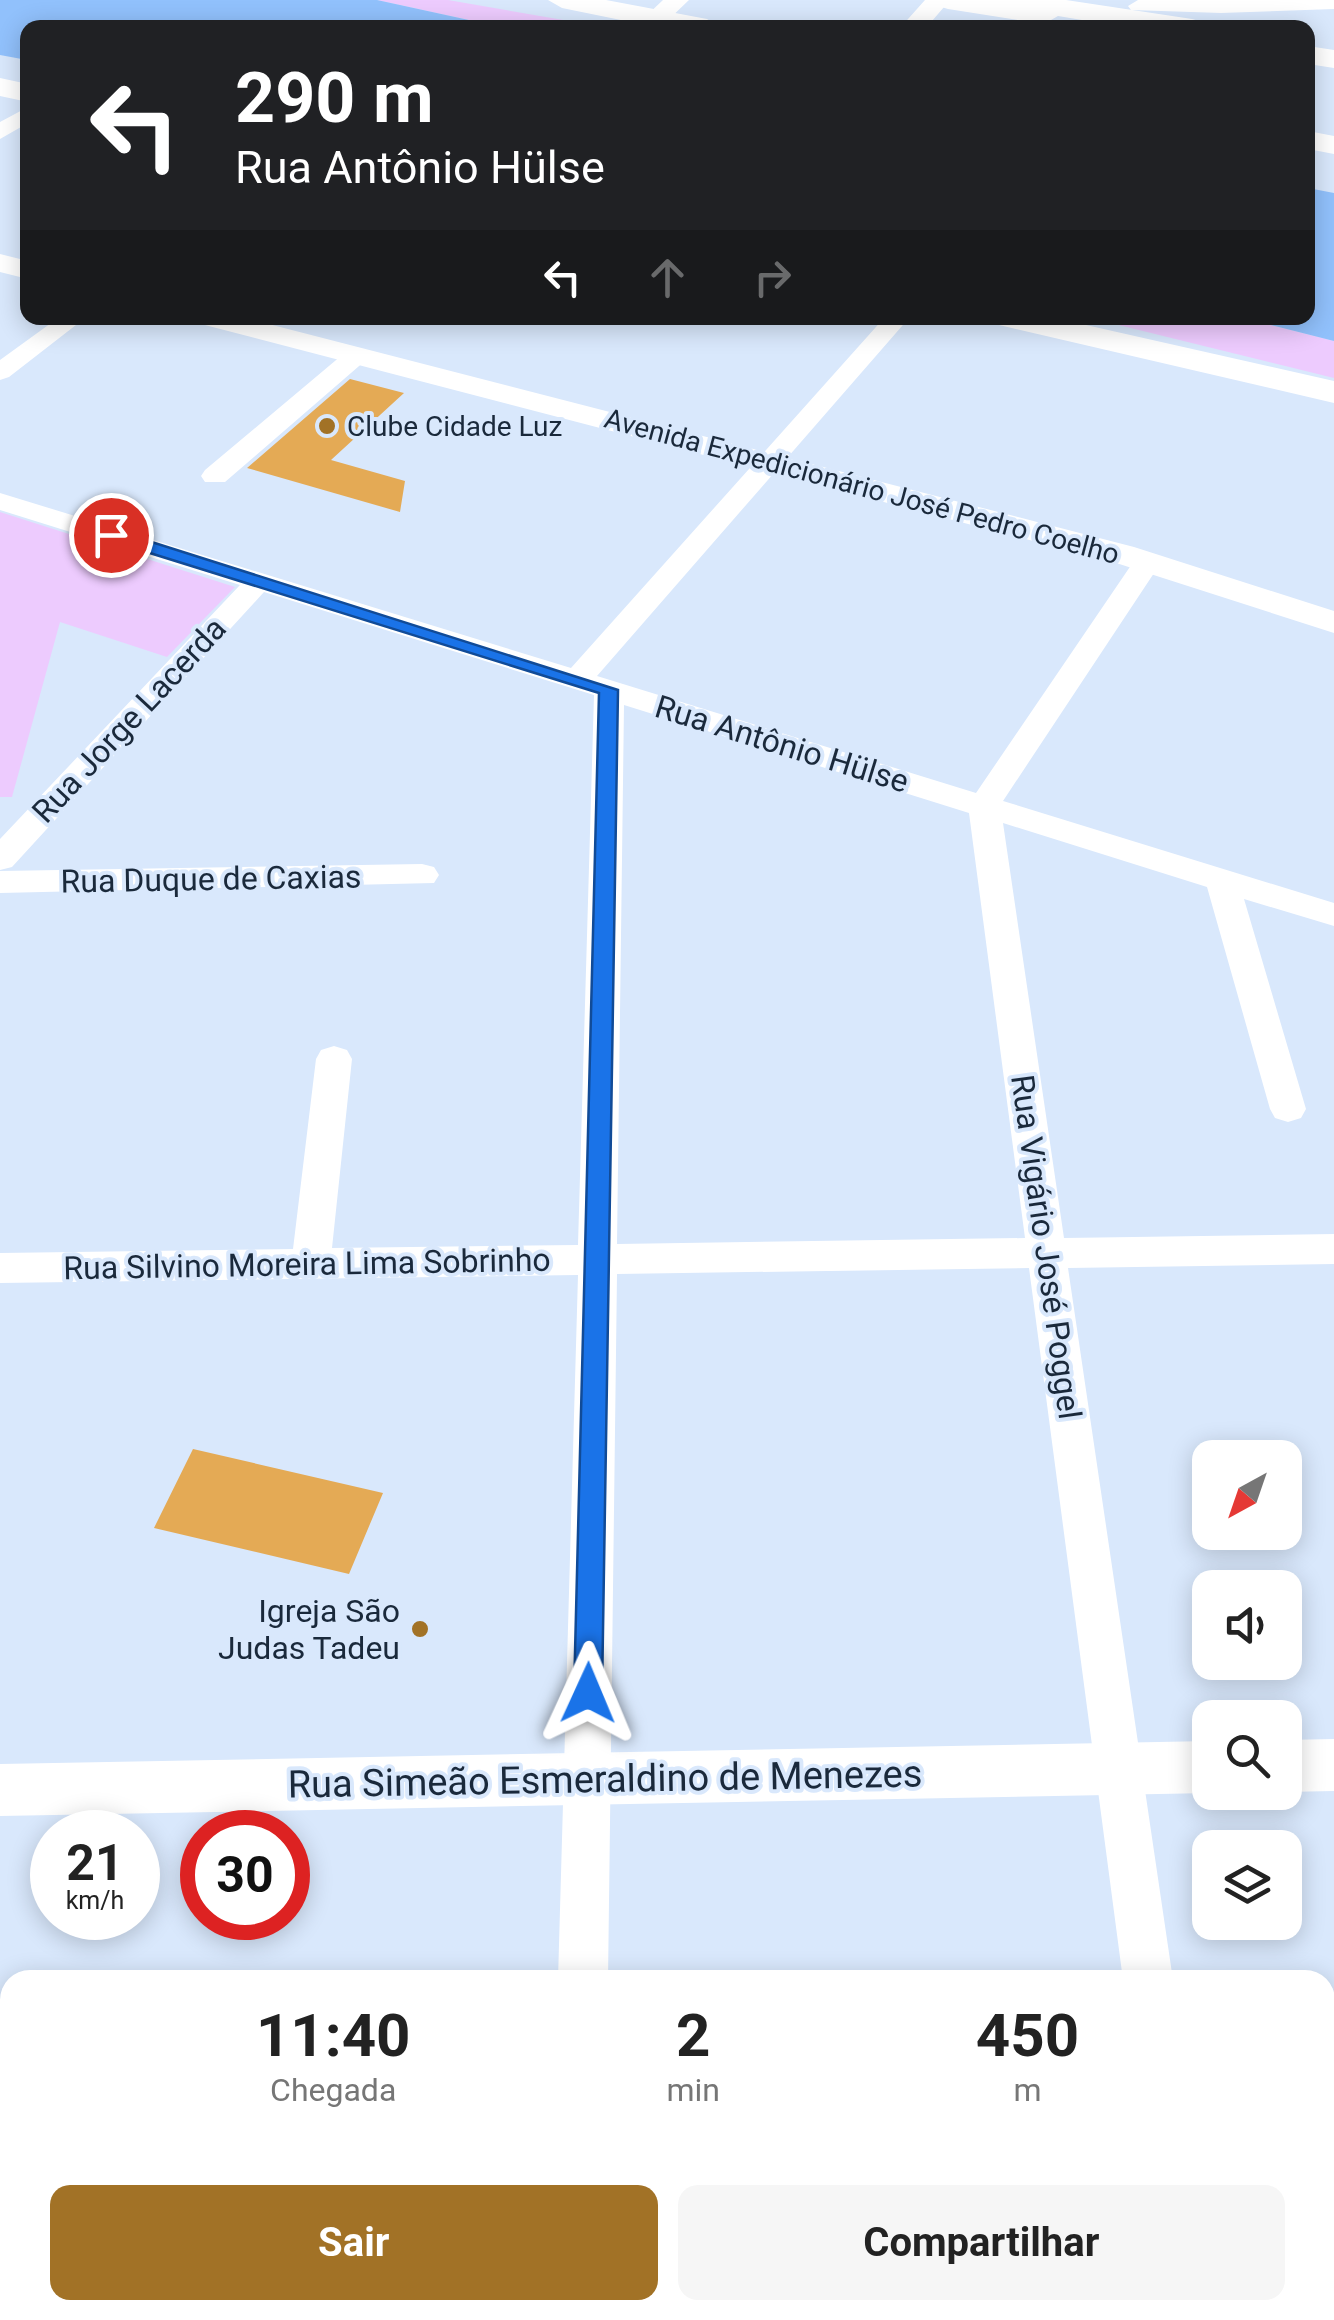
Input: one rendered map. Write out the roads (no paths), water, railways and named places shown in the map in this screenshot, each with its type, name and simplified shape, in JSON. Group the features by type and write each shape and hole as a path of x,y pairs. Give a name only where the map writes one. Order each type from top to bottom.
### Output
{"main road":[{"path":"562,0 667,9 690,20"},
{"path":"948,0 1132,16"},
{"path":"1008,0 1132,16"},
{"path":"1042,325 1334,392"}],"street":[{"path":"919,20 938,0"},
{"path":"1132,16 1334,3"},
{"path":"0,372 64,325"},
{"name":"Avenida Expedicionário José Pedro Coelho","path":"239,325 1148,561 1334,622"},
{"path":"583,1970 597,1260 593,685 770,462 891,325"},
{"path":"216,476 357,355"},
{"name":"Rua Antônio Hülse","path":"0,500 1334,915"},
{"path":"984,806 1148,561"},
{"name":"Rua Jorge Lacerda","path":"0,859 259,581"},
{"name":"Rua Vigário José Poggel","path":"984,806 1147,1970"},
{"name":"Rua Duque de Caxias","path":"0,882 422,875"},
{"path":"1222,880 1288,1110"},
{"path":"311,1264 334,1059"},
{"name":"Rua Silvino Moreira Lima Sobrinho","path":"0,1268 1048,1253 1332,1257"},
{"path":"1302,1766 1334,1765"},
{"name":"Rua Simeão Esmeraldino de Menezes","path":"0,1790 1192,1767"}],"water":[{"path":"0,0 377,0 469,20 20,20 20,59 0,55"},
{"path":"1315,189 1334,193 1334,341 1271,325 1315,325"}],"place":[{"name":"Clube Cidade Luz","path":"327,426"},
{"name":"Igreja São Judas Tadeu","path":"420,1629"}]}
